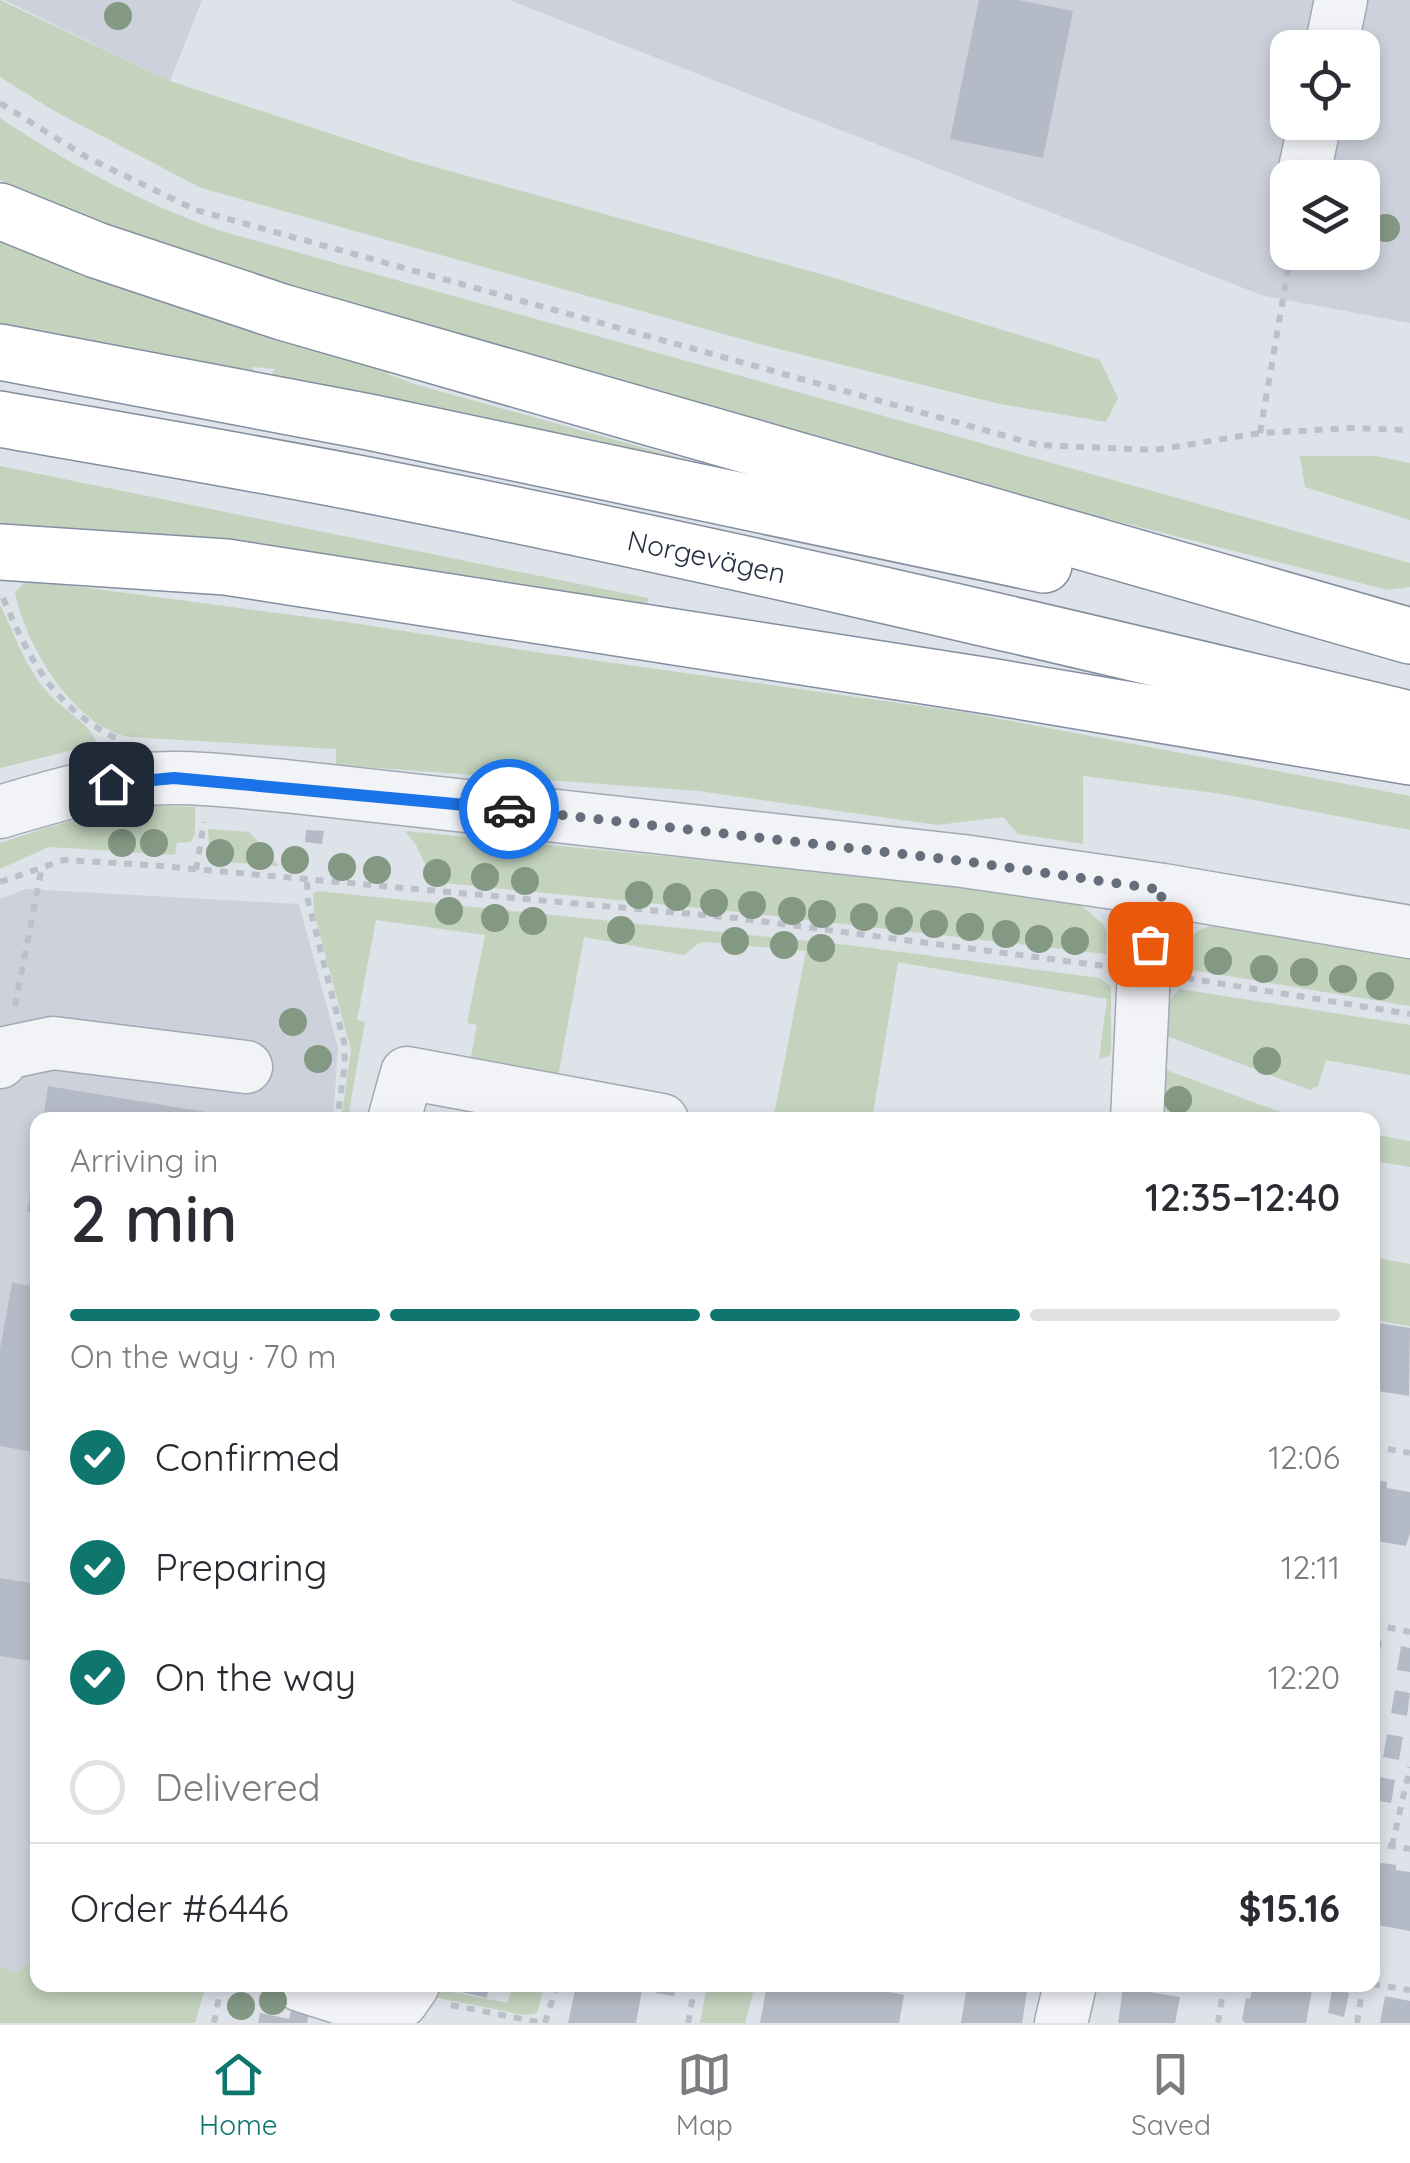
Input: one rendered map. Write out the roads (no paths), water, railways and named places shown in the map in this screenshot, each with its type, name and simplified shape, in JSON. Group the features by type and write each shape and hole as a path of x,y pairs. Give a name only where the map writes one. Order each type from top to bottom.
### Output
{"highway":[{"path":"0,211 96,250 282,312 1410,636"},
{"path":"0,352 369,422 997,556 1410,636"},
{"name":"Norgevägen","path":"0,419 357,483 974,614 1410,719"},
{"path":"0,552 226,568 995,687 1410,757"}],"street":[{"path":"1335,30 1341,0"},
{"path":"0,812 89,788 174,778 212,780 963,861 1410,932"},
{"path":"1137,1112 1144,971 1163,890"},
{"path":"2,1055 53,1043 246,1067"},
{"path":"396,1112 406,1073 618,1112"},
{"path":"323,1992 356,2002 402,2001 408,1992"},
{"path":"1061,2023 1068,1992"}]}
